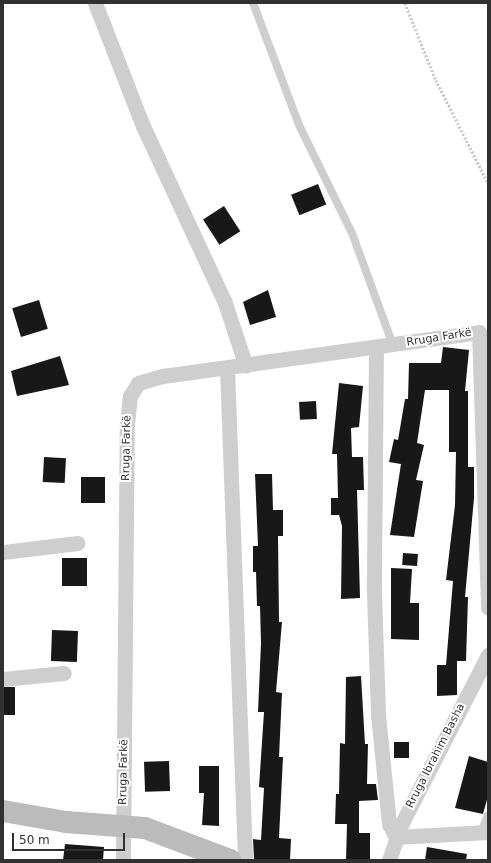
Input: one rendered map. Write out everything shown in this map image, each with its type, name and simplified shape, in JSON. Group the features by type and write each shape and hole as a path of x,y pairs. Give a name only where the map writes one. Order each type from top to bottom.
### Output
{"street":[{"path":"95,3 146,134 225,303 246,366"},
{"name":"Rruga Farkë","path":"123,860 127,602 125,467 130,396 138,383 147,380 227,368 479,332 488,608"},
{"path":"376,347 374,593 378,715 386,810 396,837 484,833"},
{"path":"227,368 245,860"},
{"path":"3,552 77,543"},
{"name":"Rruga Ibrahim Basha","path":"389,860 396,837 488,655"},
{"path":"3,679 64,673"},
{"path":"3,811 66,822 123,825 166,835 230,860"}],"lane":[{"path":"253,3 299,125 352,233 393,345"},
{"path":"484,833 488,815"}],"path":[{"path":"405,3 436,80 488,183"}],"building":[{"path":"318,184 326,204 299,215 291,195"},
{"path":"224,206 240,231 219,245 203,220"},
{"path":"268,290 276,317 250,325 243,302"},
{"path":"39,300 48,329 21,337 12,308"},
{"path":"443,347 469,350 465,391 468,391 468,467 474,467 474,498 465,597 468,597 466,661 457,661 457,695 437,696 437,665 446,665 453,581 446,580 455,505 456,452 449,452 449,390 425,390 417,443 424,445 416,480 423,481 414,537 390,535 401,464 389,462 394,439 398,440 405,399 408,399 409,363 441,363"},
{"path":"60,356 69,385 17,396 11,371"},
{"path":"339,383 363,386 359,427 351,428 352,457 363,457 364,490 357,490 360,598 341,599 342,526 339,515 331,515 331,498 338,498 337,454 332,454"},
{"path":"316,401 317,419 300,420 299,402"},
{"path":"44,457 66,458 65,483 43,482"},
{"path":"255,474 272,474 273,510 283,510 283,536 278,536 279,622 282,622 276,692 282,693 279,757 283,757 279,838 291,839 290,860 254,859 253,839 261,840 264,788 259,787 264,712 258,712 261,643 260,606 257,606 256,572 253,572 253,546 258,546"},
{"path":"81,477 105,477 105,503 81,503"},
{"path":"403,553 418,554 417,566 402,565"},
{"path":"62,558 87,558 87,586 62,586"},
{"path":"391,568 412,569 410,603 419,603 419,640 391,639"},
{"path":"52,630 78,631 77,662 51,661"},
{"path":"361,676 365,744 368,744 367,784 376,784 378,800 359,801 359,833 370,833 370,860 346,860 347,824 335,824 336,794 339,794 340,743 345,744 346,677"},
{"path":"3,687 15,687 15,715 3,715"},
{"path":"394,742 409,742 409,758 394,758"},
{"path":"469,756 488,762 488,796 483,814 455,808"},
{"path":"169,761 170,791 145,792 144,762"},
{"path":"199,766 219,766 219,826 202,825 204,793 199,793"},
{"path":"65,844 104,847 103,860 63,860"},
{"path":"427,847 467,854 466,860 425,860"}]}
